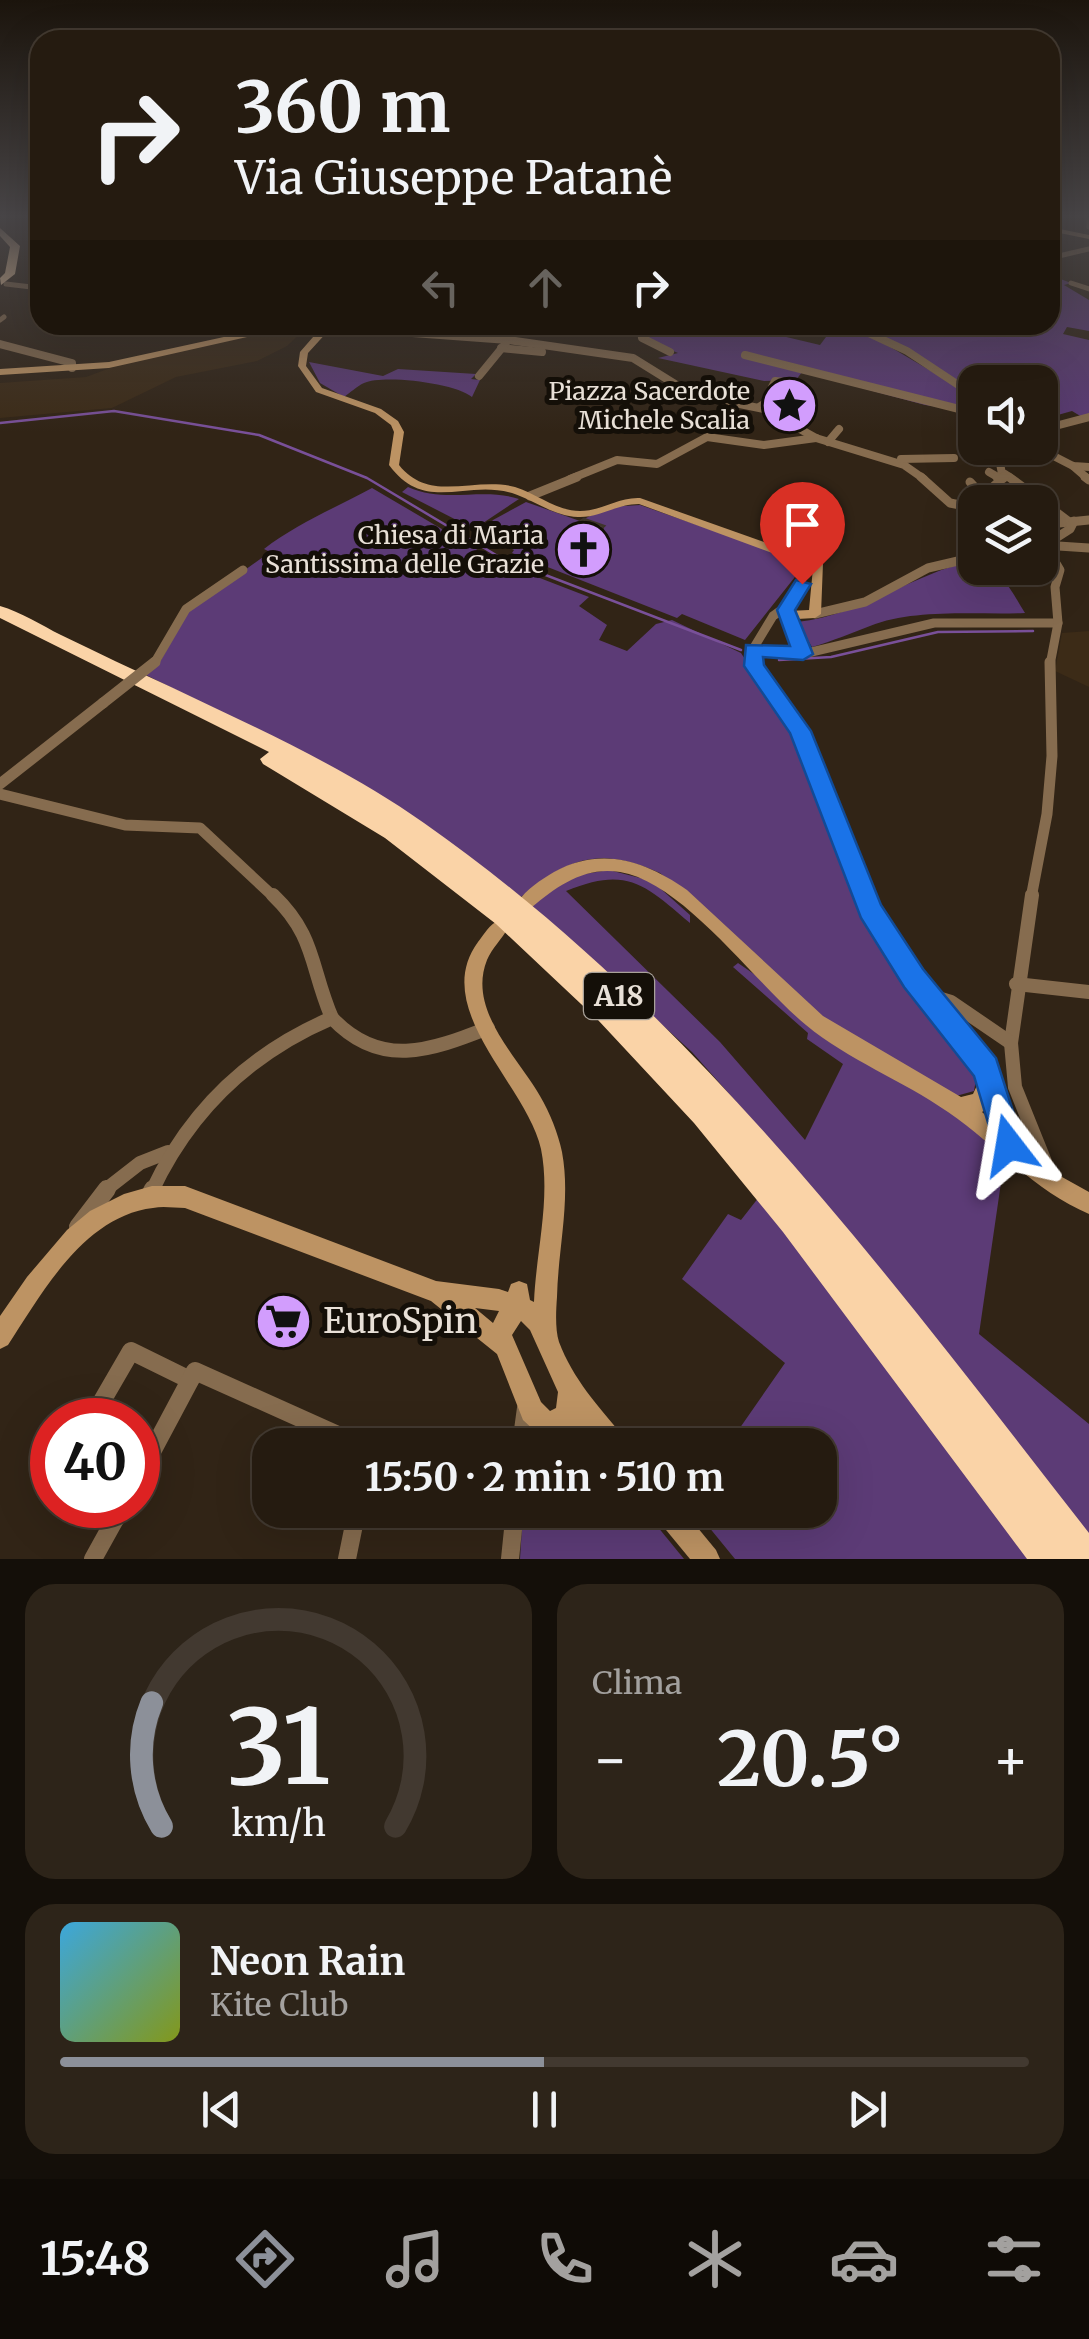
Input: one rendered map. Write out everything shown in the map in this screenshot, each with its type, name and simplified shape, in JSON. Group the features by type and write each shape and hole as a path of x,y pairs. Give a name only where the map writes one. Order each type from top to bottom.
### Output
{"highway":[{"name":"A18","path":"0,611 332,777 414,828 544,928 696,1073 783,1172 1087,1559"},
{"name":"A18","path":"0,624 320,787 432,860 532,940 618,1021 734,1147 1050,1559"}],"street":[{"path":"0,372 109,364 227,335"},
{"path":"323,335 301,362 312,384 333,398 385,414 394,423 399,432 394,465 406,479 436,490 492,486 581,514 609,502 640,501 808,559 821,569 815,614"},
{"path":"435,335 508,340 646,363 694,395 759,407 816,438 887,458 914,470 944,502 958,503"},
{"path":"642,335 670,352 646,363"},
{"path":"869,335 910,352 958,388"},
{"path":"479,376 508,340"},
{"path":"0,344 43,353 72,364 72,368"},
{"path":"502,348 548,352"},
{"path":"745,355 852,381 927,406 958,411"},
{"path":"759,407 780,394"},
{"path":"780,418 804,403"},
{"path":"1058,425 1089,417"},
{"path":"828,442 839,429"},
{"path":"530,496 617,460 657,464 706,437 764,445 816,438"},
{"path":"1058,457 1089,480"},
{"path":"887,458 954,458"},
{"path":"1001,465 1003,477"},
{"path":"1073,466 1089,467"},
{"path":"989,472 1071,521"},
{"path":"995,485 1003,477"},
{"path":"1058,522 1089,520"},
{"path":"1058,536 1070,529 1071,521"},
{"path":"1058,546 1089,548"},
{"path":"958,561 928,568 865,602 815,614 788,611 773,616 753,649 754,666 800,731 870,910 928,995 971,1046 990,1078 1009,1145"},
{"path":"0,784 155,662 186,609 242,570"},
{"path":"802,584 788,611 803,654"},
{"path":"1040,1164 1015,1086 1012,1043 1016,984 1047,814 1052,756 1048,675 1058,623 1056,585"},
{"path":"753,649 803,654 934,623 1058,623"},
{"path":"0,794 124,825 200,828 296,917 309,942 332,1018 362,1043 411,1054 488,1028"},
{"path":"526,902 551,880 580,867 611,864 645,872 674,891 816,1022 960,1108 1040,1164 1062,1189 1089,1204"},
{"path":"499,928 481,946 470,981 471,996 537,1110 551,1146 553,1186 546,1258 546,1337"},
{"path":"1016,984 1089,992"},
{"path":"928,995 952,1001 990,1035 1012,1043"},
{"path":"150,1195 168,1152 268,1049 332,1018"},
{"path":"960,1108 980,1103 990,1078"},
{"path":"2,1334 71,1240 86,1212 113,1182 146,1158 168,1152"},
{"path":"71,1240 111,1208 150,1195 185,1198 436,1292 512,1300 533,1315 570,1390 600,1428"},
{"path":"546,1258 512,1300 504,1322 504,1346 532,1411 549,1428"},
{"path":"436,1292 504,1346"},
{"path":"104,1398 131,1351 190,1380"},
{"path":"160,1437 195,1371 330,1428"},
{"path":"558,1428 568,1414 570,1390"},
{"path":"524,1428 528,1398"},
{"path":"93,1559 110,1528"},
{"path":"347,1559 353,1528"},
{"path":"510,1559 513,1528"},
{"path":"681,1528 707,1559"}],"shaded area":[{"path":"1060,287 1067,287 1089,300 1089,331 1067,327 1063,334 1089,340 1089,415 1082,417 1072,411 1058,415 1058,365 958,365 958,385 874,335 1060,335"},
{"path":"252,335 299,335 287,346 257,361 176,377 112,408 0,418 0,383 86,377 121,364"},
{"path":"643,335 778,335 820,345 828,335 870,335 958,387 958,410 925,405 802,372 796,380 764,381 658,358 678,353"},
{"path":"309,362 383,376 398,369 476,374 471,379 480,380 472,397 436,384 387,379 364,383 344,397 320,383"},
{"path":"408,487 436,494 491,494 519,499 474,529 402,492"},
{"path":"372,488 498,562 589,597 579,606 607,625 599,640 627,651 656,624 672,620 741,653 795,737 865,917 907,984 977,1073 974,1091 956,1096 824,1020 660,873 620,860 586,860 555,873 521,897 432,833 339,776 146,675 161,660 189,610 270,552 264,549 276,540"},
{"path":"526,502 580,521 608,507 640,505 806,563 745,640 682,614 677,618 512,553 514,550 481,534 493,520"},
{"path":"958,565 958,585 1007,585 1025,613 906,617 812,647 797,622 845,611"},
{"path":"1089,631 1089,687 1055,671 1062,633"},
{"path":"609,870 652,881 690,915 690,923 634,883 605,880 566,891 720,1042 805,1140 843,1064 807,1039 808,1033 733,967 738,963 973,1126 1005,1155 979,1334 1089,1424 1089,1539 787,1159 692,1052 531,905 572,876"},
{"path":"759,1197 1031,1559 735,1559 710,1528 837,1528 837,1428 740,1428 785,1363 682,1279 728,1214 741,1220"},
{"path":"522,1528 659,1528 684,1559 520,1559"}],"building":[{"path":"584,519 604,526 584,544 565,537 570,532 567,530"}],"waterway":[{"path":"0,423 114,411 259,435 367,478 501,558 741,650"},
{"path":"779,660 831,657 938,632 1033,631"}],"place":[{"name":"Piazza Sacerdote Michele Scalia","path":"789,405"},
{"name":"Chiesa di Maria Santissima delle Grazie","path":"583,549"},
{"name":"EuroSpin","path":"284,1321"}],"route":[{"path":"802,584 786,610 803,654 753,649 754,666 800,731 870,910 914,978 986,1068 1009,1145"}]}
